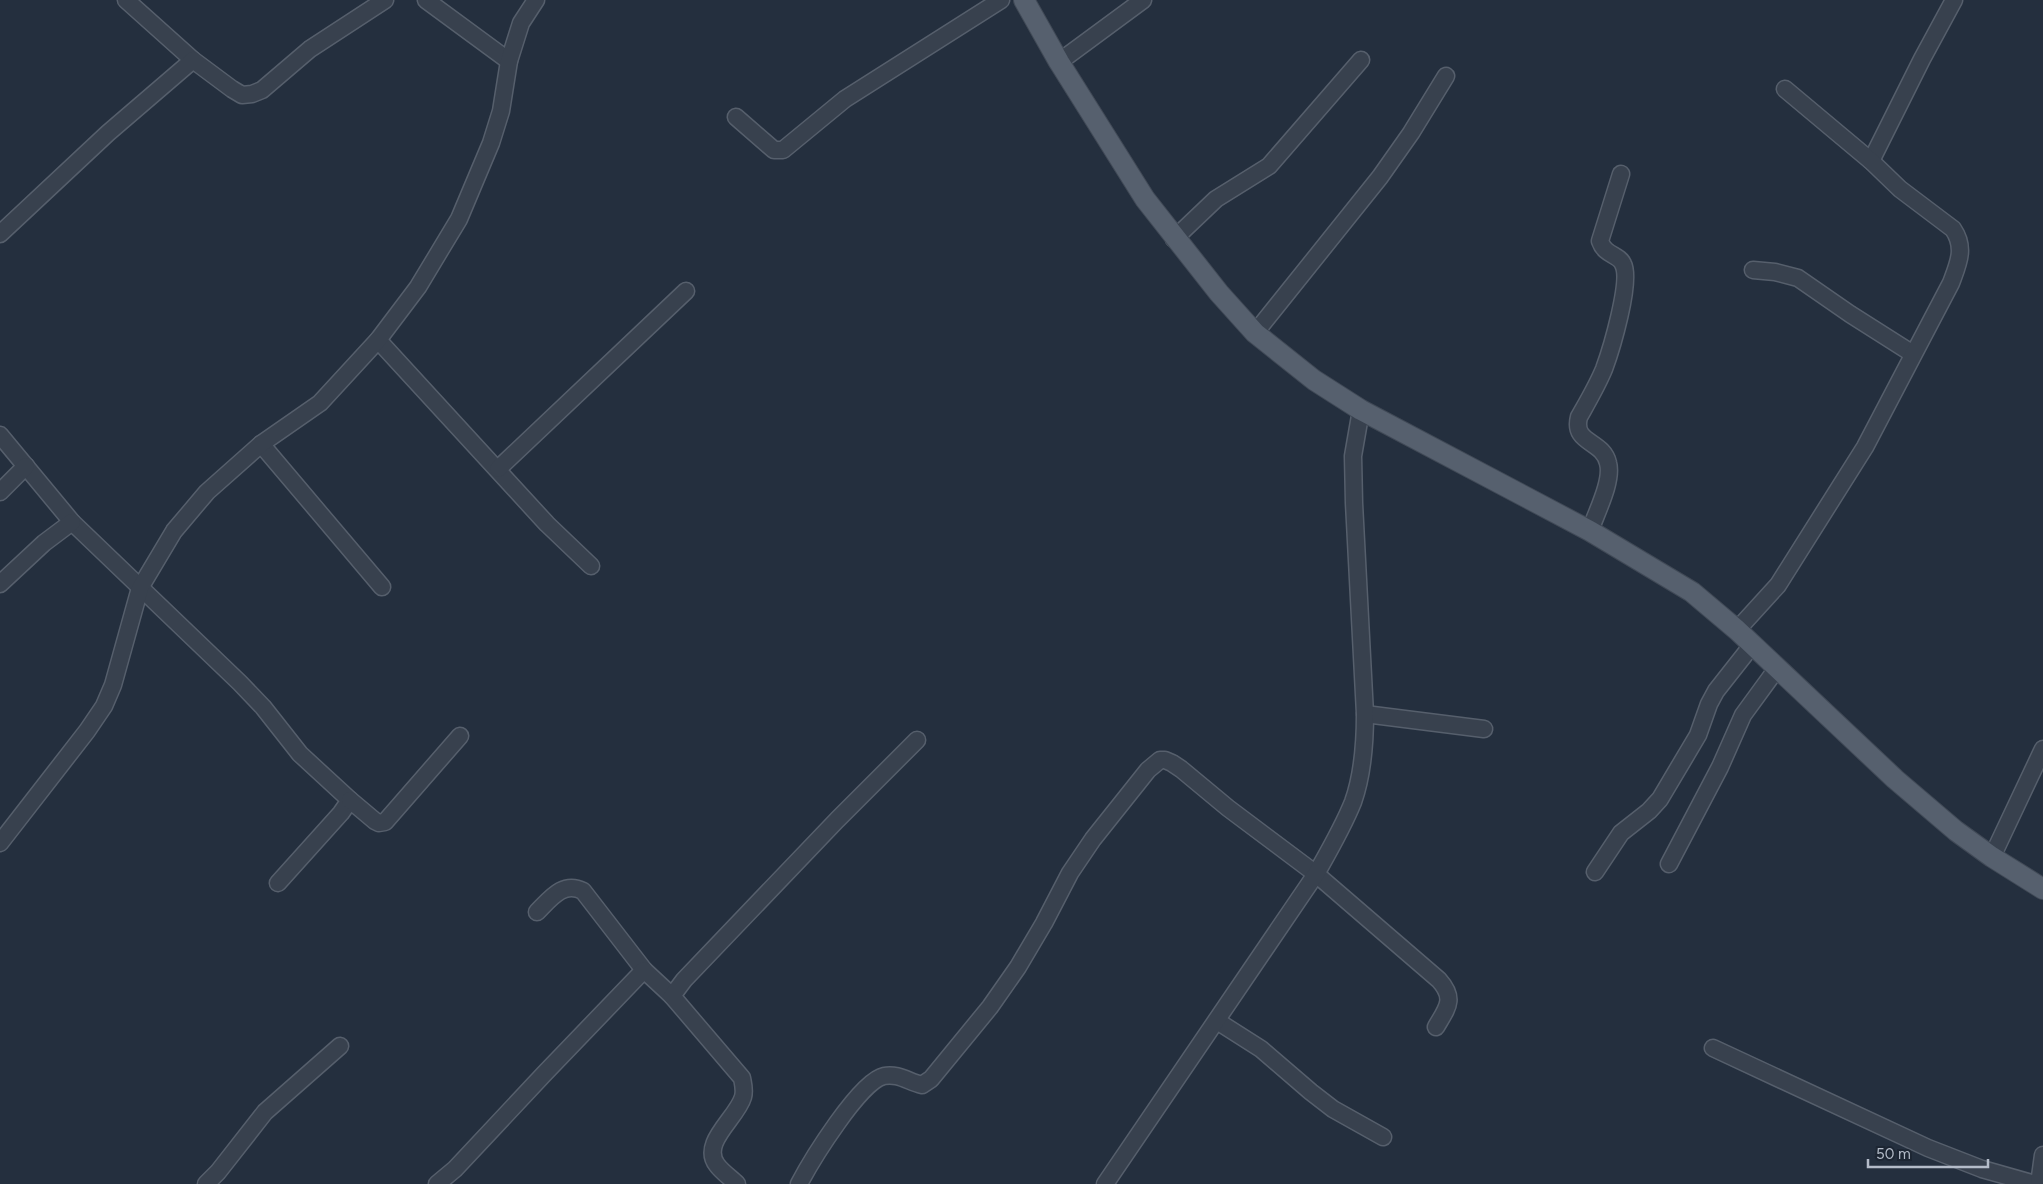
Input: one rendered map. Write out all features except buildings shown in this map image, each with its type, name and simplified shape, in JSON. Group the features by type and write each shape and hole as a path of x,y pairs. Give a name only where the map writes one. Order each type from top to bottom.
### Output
{"main road":[{"path":"1024,0 1059,62 1145,200 1174,239 1219,293 1256,333 1314,380 1361,410 1590,531 1692,592 1753,644 1895,778 1956,831 1992,857 2043,889"}],"street":[{"path":"126,0 193,60 232,89 242,94 252,94 262,90 310,49 385,0"},
{"path":"426,0 509,61"},
{"path":"0,843 87,731 104,706 113,685 140,588 174,531 207,492 261,444 320,403 378,340 418,287 459,219 492,143 501,111 509,61 521,23 536,0"},
{"path":"736,117 774,150 783,150 845,99 1001,0"},
{"path":"1059,62 1143,0"},
{"path":"1871,161 1954,0"},
{"path":"0,234 108,133 193,60"},
{"path":"1174,239 1216,199 1269,166 1361,60"},
{"path":"1256,333 1380,177 1411,133 1446,76"},
{"path":"1737,630 1783,577 1864,447 1951,283 1960,257 1961,247 1959,238 1953,229 1900,189 1871,161 1785,89"},
{"path":"1590,531 1608,480 1609,463 1606,454 1578,431 1577,424 1603,370 1615,333 1624,292 1624,265 1621,260 1605,251 1600,241 1621,174"},
{"path":"1753,270 1775,272 1798,278 1913,354"},
{"path":"498,469 686,291"},
{"path":"378,340 547,524 591,566"},
{"path":"1105,1184 1316,874 1334,842 1353,801 1365,746 1366,714 1354,503 1354,456 1361,410"},
{"path":"0,435 72,522 240,683 263,707 300,754 374,821 379,823 385,822 460,736"},
{"path":"261,444 382,588"},
{"path":"0,492 26,466"},
{"path":"0,584 44,543 72,522"},
{"path":"1595,872 1622,833 1650,811 1660,800 1698,735 1708,704 1753,644"},
{"path":"1669,864 1720,767 1742,715 1778,667"},
{"path":"1366,714 1484,729"},
{"path":"672,996 684,980 830,827 917,740"},
{"path":"1992,857 2043,749"},
{"path":"799,1184 824,1142 854,1102 876,1080 884,1076 900,1077 922,1085 931,1079 990,1007 1026,952 1075,866 1094,839 1154,764 1165,760 1172,762 1228,808 1316,874 1417,960 1446,988 1449,996 1448,1005 1436,1027"},
{"path":"278,883 341,813 350,800"},
{"path":"537,912 555,895 568,887 575,887 583,891 644,970 672,996 742,1078 744,1095 713,1144 712,1156 717,1166 737,1184"},
{"path":"437,1184 455,1169 644,970"},
{"path":"1217,1021 1267,1054 1310,1092 1333,1109 1382,1137"},
{"path":"206,1184 218,1172 264,1112 340,1046"},
{"path":"1713,1048 1928,1148 1982,1169 2035,1184"},
{"path":"2039,1184 2043,1155"}]}
